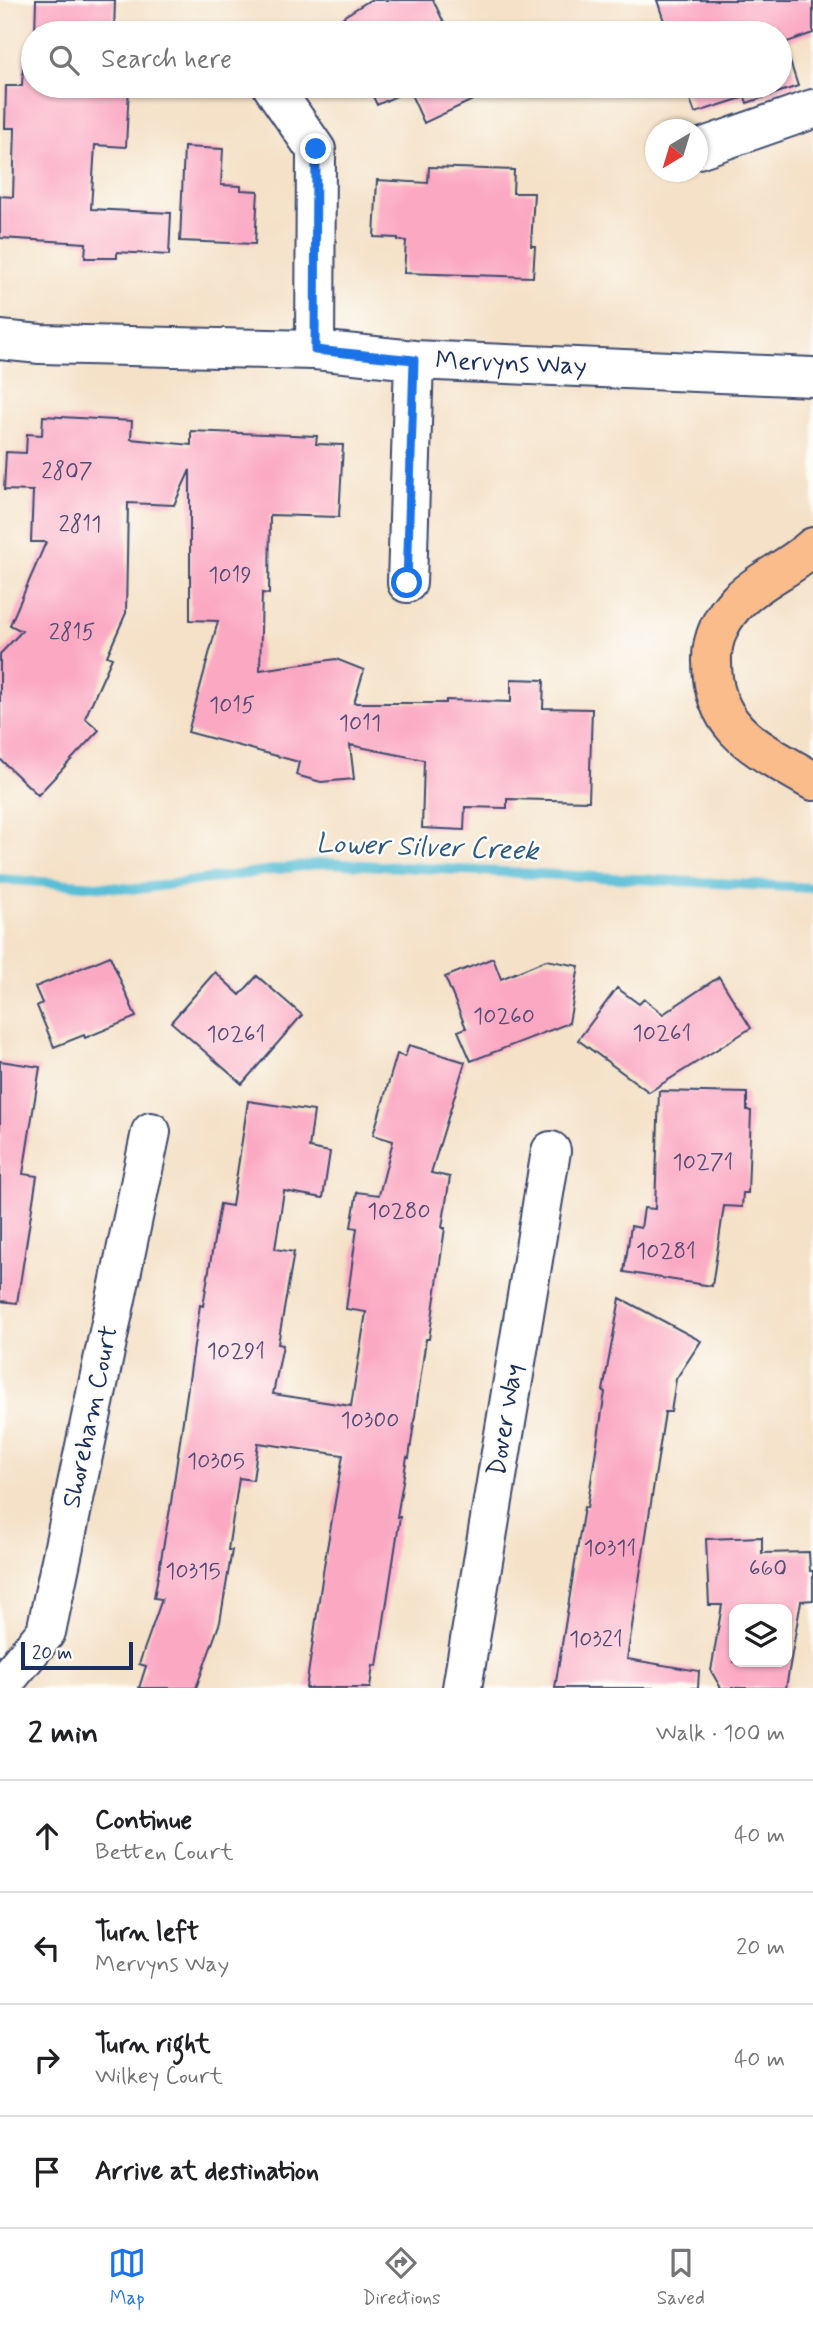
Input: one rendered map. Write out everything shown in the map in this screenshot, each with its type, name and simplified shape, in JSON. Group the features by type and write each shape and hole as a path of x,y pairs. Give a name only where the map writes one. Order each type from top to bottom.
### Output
{"highway":[{"path":"813,547 800,559 740,599 718,628 712,654 712,680 717,702 727,720 751,744 813,781"},
{"path":"751,744 800,754 813,752"}],"street":[{"path":"280,98 316,149 315,350"},
{"path":"708,146 813,109"},
{"name":"Mervyns Way","path":"0,340 40,344 315,350 414,360 813,377"},
{"path":"407,583 414,360"},
{"name":"Shoreham Court","path":"0,1687 46,1632 151,1132"},
{"name":"Dover Way","path":"462,1688 551,1151"}],"building":[{"path":"36,0 115,0 114,21 35,21"},
{"path":"370,0 433,0 443,21 346,21 343,17"},
{"path":"657,0 813,0 813,33 792,40 792,21 664,21"},
{"path":"792,68 798,86 792,88"},
{"path":"6,86 21,86 21,98 128,98 126,147 95,145 91,209 171,213 169,255 117,252 117,258 85,258 86,243 0,238 0,196 13,197 15,128 5,128"},
{"path":"374,98 392,98 377,105"},
{"path":"413,98 477,98 424,123"},
{"path":"689,98 742,98 695,113"},
{"path":"745,98 762,98 747,103"},
{"path":"184,147 223,149 221,185 241,186 241,190 258,191 255,244 180,241"},
{"path":"429,167 514,170 513,193 534,193 531,246 535,246 533,277 404,273 406,241 374,237 377,180 428,183"},
{"path":"43,416 132,421 131,439 191,445 191,431 317,436 316,444 343,445 339,517 270,515 269,594 262,593 260,670 336,659 364,670 354,703 446,703 446,700 511,702 511,679 544,680 543,708 592,709 589,801 507,799 507,808 465,807 464,830 422,828 424,760 350,745 354,779 321,782 296,775 299,762 188,732 218,621 190,620 190,470 174,505 128,503 126,613 107,656 112,658 85,718 99,730 38,795 0,759 0,654 22,631 10,625 46,542 31,542 33,491 4,490 6,452 26,453 27,434 42,435"},
{"path":"110,956 136,1017 85,1038 84,1035 54,1047 37,1006 42,1003 35,987"},
{"path":"493,958 501,979 546,960 579,966 569,1023 471,1061 458,1031 466,1028 445,977"},
{"path":"215,972 240,995 257,976 302,1015 242,1084 171,1022"},
{"path":"719,977 751,1028 649,1092 578,1040 617,988 639,1004 644,999 663,1014"},
{"path":"409,1045 465,1062 431,1173 450,1177 442,1228 445,1228 429,1339 426,1339 409,1458 407,1457 397,1517 400,1517 377,1666 373,1665 370,1688 306,1688 343,1455 258,1443 253,1480 239,1478 228,1550 232,1550 220,1622 196,1688 139,1688 146,1666 139,1664 162,1599 154,1598 200,1305 203,1306 220,1204 232,1206 248,1101 314,1111 309,1148 330,1152 323,1198 284,1191 275,1249 294,1252 278,1344 283,1345 273,1394 351,1406 366,1312 346,1309 357,1228 351,1227 357,1192 379,1195 393,1141 373,1135 397,1054 405,1057"},
{"path":"0,1061 40,1067 23,1174 37,1176 17,1303 0,1301"},
{"path":"659,1091 747,1093 747,1110 751,1111 748,1193 743,1193 742,1207 724,1206 712,1286 624,1272 631,1226 641,1228 644,1208 655,1209"},
{"path":"620,1298 701,1341 676,1379 671,1412 665,1412 627,1659 699,1671 698,1688 555,1688"},
{"path":"762,1537 762,1553 809,1552 810,1571 813,1571 813,1600 801,1601 792,1653 792,1604 729,1604 729,1667 790,1667 786,1688 721,1688 711,1671 722,1605 709,1605 706,1539"}],"waterway":[{"name":"Lower Silver Creek","path":"0,879 137,889 323,863 813,888"}],"route":[{"path":"316,149 315,350 414,360 407,583"}]}
